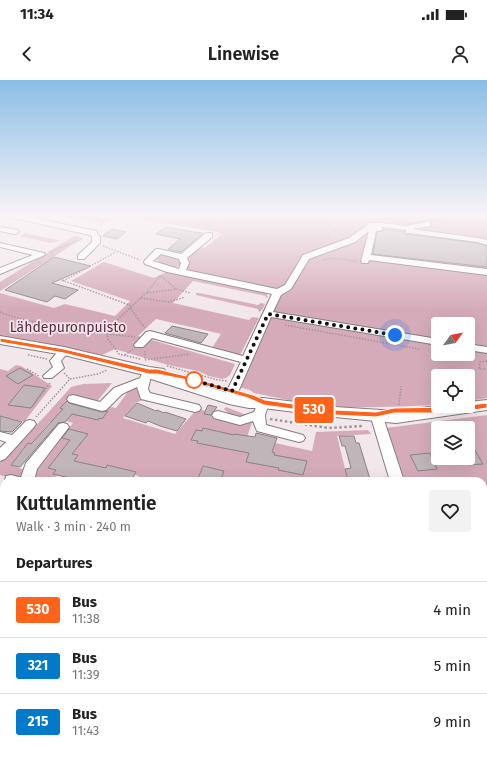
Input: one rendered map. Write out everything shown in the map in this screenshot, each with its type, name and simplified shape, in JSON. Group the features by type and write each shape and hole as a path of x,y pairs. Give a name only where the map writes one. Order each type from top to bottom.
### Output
{"main road":[{"path":"0,341 64,351 146,371 153,375 232,391 249,403 261,409 376,414 396,417 431,413"},
{"path":"475,407 487,405"},
{"path":"376,414 400,410 431,410"}],"street":[{"path":"2,246 41,255"},
{"path":"81,257 93,246"},
{"path":"183,257 194,246"},
{"path":"232,391 277,293 288,287 306,257 339,246"},
{"path":"368,246 364,260 487,272"},
{"path":"183,257 159,251 148,262 167,269 272,290 277,293"},
{"path":"0,271 41,255"},
{"path":"182,271 185,263 183,257"},
{"path":"268,314 431,341"},
{"path":"145,339 247,360"},
{"path":"475,348 487,350"},
{"path":"48,376 59,368 55,361 64,351"},
{"path":"73,399 102,407 118,391 146,371"},
{"path":"146,371 142,389 145,396 194,408"},
{"path":"218,415 240,420 261,409"},
{"path":"261,409 258,423 261,428 270,432 299,438"},
{"path":"376,414 396,477"},
{"path":"0,456 30,424"},
{"path":"28,477 31,467 63,427"},
{"path":"0,436 15,440"}],"path":[{"path":"41,255 68,246"},
{"path":"102,246 138,260 148,262"},
{"path":"63,281 117,252"},
{"path":"321,260 334,258 364,260"},
{"path":"120,354 108,339 107,334 109,330 146,293 167,269"},
{"path":"160,276 177,289 190,293"},
{"path":"59,280 131,307 145,339"},
{"path":"146,293 177,289"},
{"path":"141,298 166,303 179,301 185,297"},
{"path":"0,312 12,317 66,326 109,330"},
{"path":"285,317 283,323 287,326 419,349"},
{"path":"107,334 145,339"},
{"path":"146,371 190,354"},
{"path":"487,361 480,362 479,369 487,369"},
{"path":"27,369 38,376 48,376 50,382 33,406"},
{"path":"30,424 70,379 78,375 93,375 107,370"},
{"path":"196,374 232,391"},
{"path":"400,410 399,403 401,386"}],"green space":[{"name":"Lähdepuronpuisto","path":"59,246 71,246 0,291 0,282"},
{"path":"208,246 487,246 487,398 475,400 475,369 431,369 431,405 342,407 320,405 254,393 250,390 235,386 277,293 201,275 184,268 186,258 199,247 205,248"},
{"path":"158,254 181,259 182,264 175,267 168,266 155,258"},
{"name":"Lähdepuronpuisto","path":"104,262 154,278 168,271 266,293 268,297 265,298 266,296 193,281 173,303 249,320 252,317 259,318 240,355 212,348 221,334 156,319 138,336 235,364 230,375 222,379 209,376 198,371 168,365 115,349 102,355 34,341 0,337 0,293 54,308 65,304 115,316 130,301 71,281"},
{"path":"196,293 258,305 261,303 265,304 259,312 258,309 196,295"},
{"path":"16,365 21,366 52,386 24,422 0,416 0,369 8,371"},
{"path":"112,383 95,404 116,408 130,389 141,387 144,400 137,402 123,418 175,434 198,408 215,415 217,419 233,420 234,418 224,409 226,407 249,416 253,420 247,437 312,451 316,432 368,430 371,434 337,436 347,477 222,477 224,471 203,466 199,477 138,477 135,475 136,472 113,467 107,477 64,477 57,475 55,477 35,477 42,460 73,423 66,421 62,425 50,422 31,444 28,443 12,465 27,471 22,477 6,477 0,475 0,462 71,387 83,384"},
{"path":"487,415 487,477 404,477 386,428 431,422 431,465 475,465 475,421 440,421"}],"building":[{"path":"172,246 188,246 181,252 168,249"},
{"path":"375,246 486,246 487,246 487,267 373,254"},
{"path":"54,257 91,266 52,283 78,290 65,299 55,296 47,302 5,290"},
{"path":"172,326 208,334 201,343 165,333"},
{"path":"20,368 33,375 18,384 6,376"},
{"path":"24,385 45,388 31,408 8,405"},
{"path":"67,401 69,403 102,412 108,411 102,419 99,418 98,420 72,414 65,422 58,423 20,467 11,465 28,443 31,444 63,409 60,408"},
{"path":"137,403 156,411 165,412 186,419 177,431 148,421 146,423 125,416"},
{"path":"208,405 217,407 211,415 204,414"},
{"path":"0,416 22,422 12,432 0,431"},
{"path":"203,428 234,435 255,437 256,433 277,438 272,452 275,453 274,455 307,461 303,475 278,470 279,468 246,462 249,453 197,443 198,441 191,440 196,430 202,431"},
{"path":"69,429 88,434 72,454 78,455 74,461 106,468 107,465 136,472 133,477 66,477 53,474 56,470 48,468 70,440 62,438"},
{"path":"339,436 354,436 356,443 359,443 369,477 347,477 345,469 351,468 345,446 342,446"},
{"path":"475,451 483,464 475,465"},
{"path":"430,453 431,465 435,465 437,469 418,471 410,455"},
{"path":"203,466 224,471 222,477 199,477"}],"bus line":[{"name":"530","path":"0,340 64,351 149,372 157,371 184,377 251,396 264,402 296,408 376,414 394,410 452,410 487,405"}],"route":[{"path":"194,380 189,379 232,391 268,314 308,322 395,335"}]}
